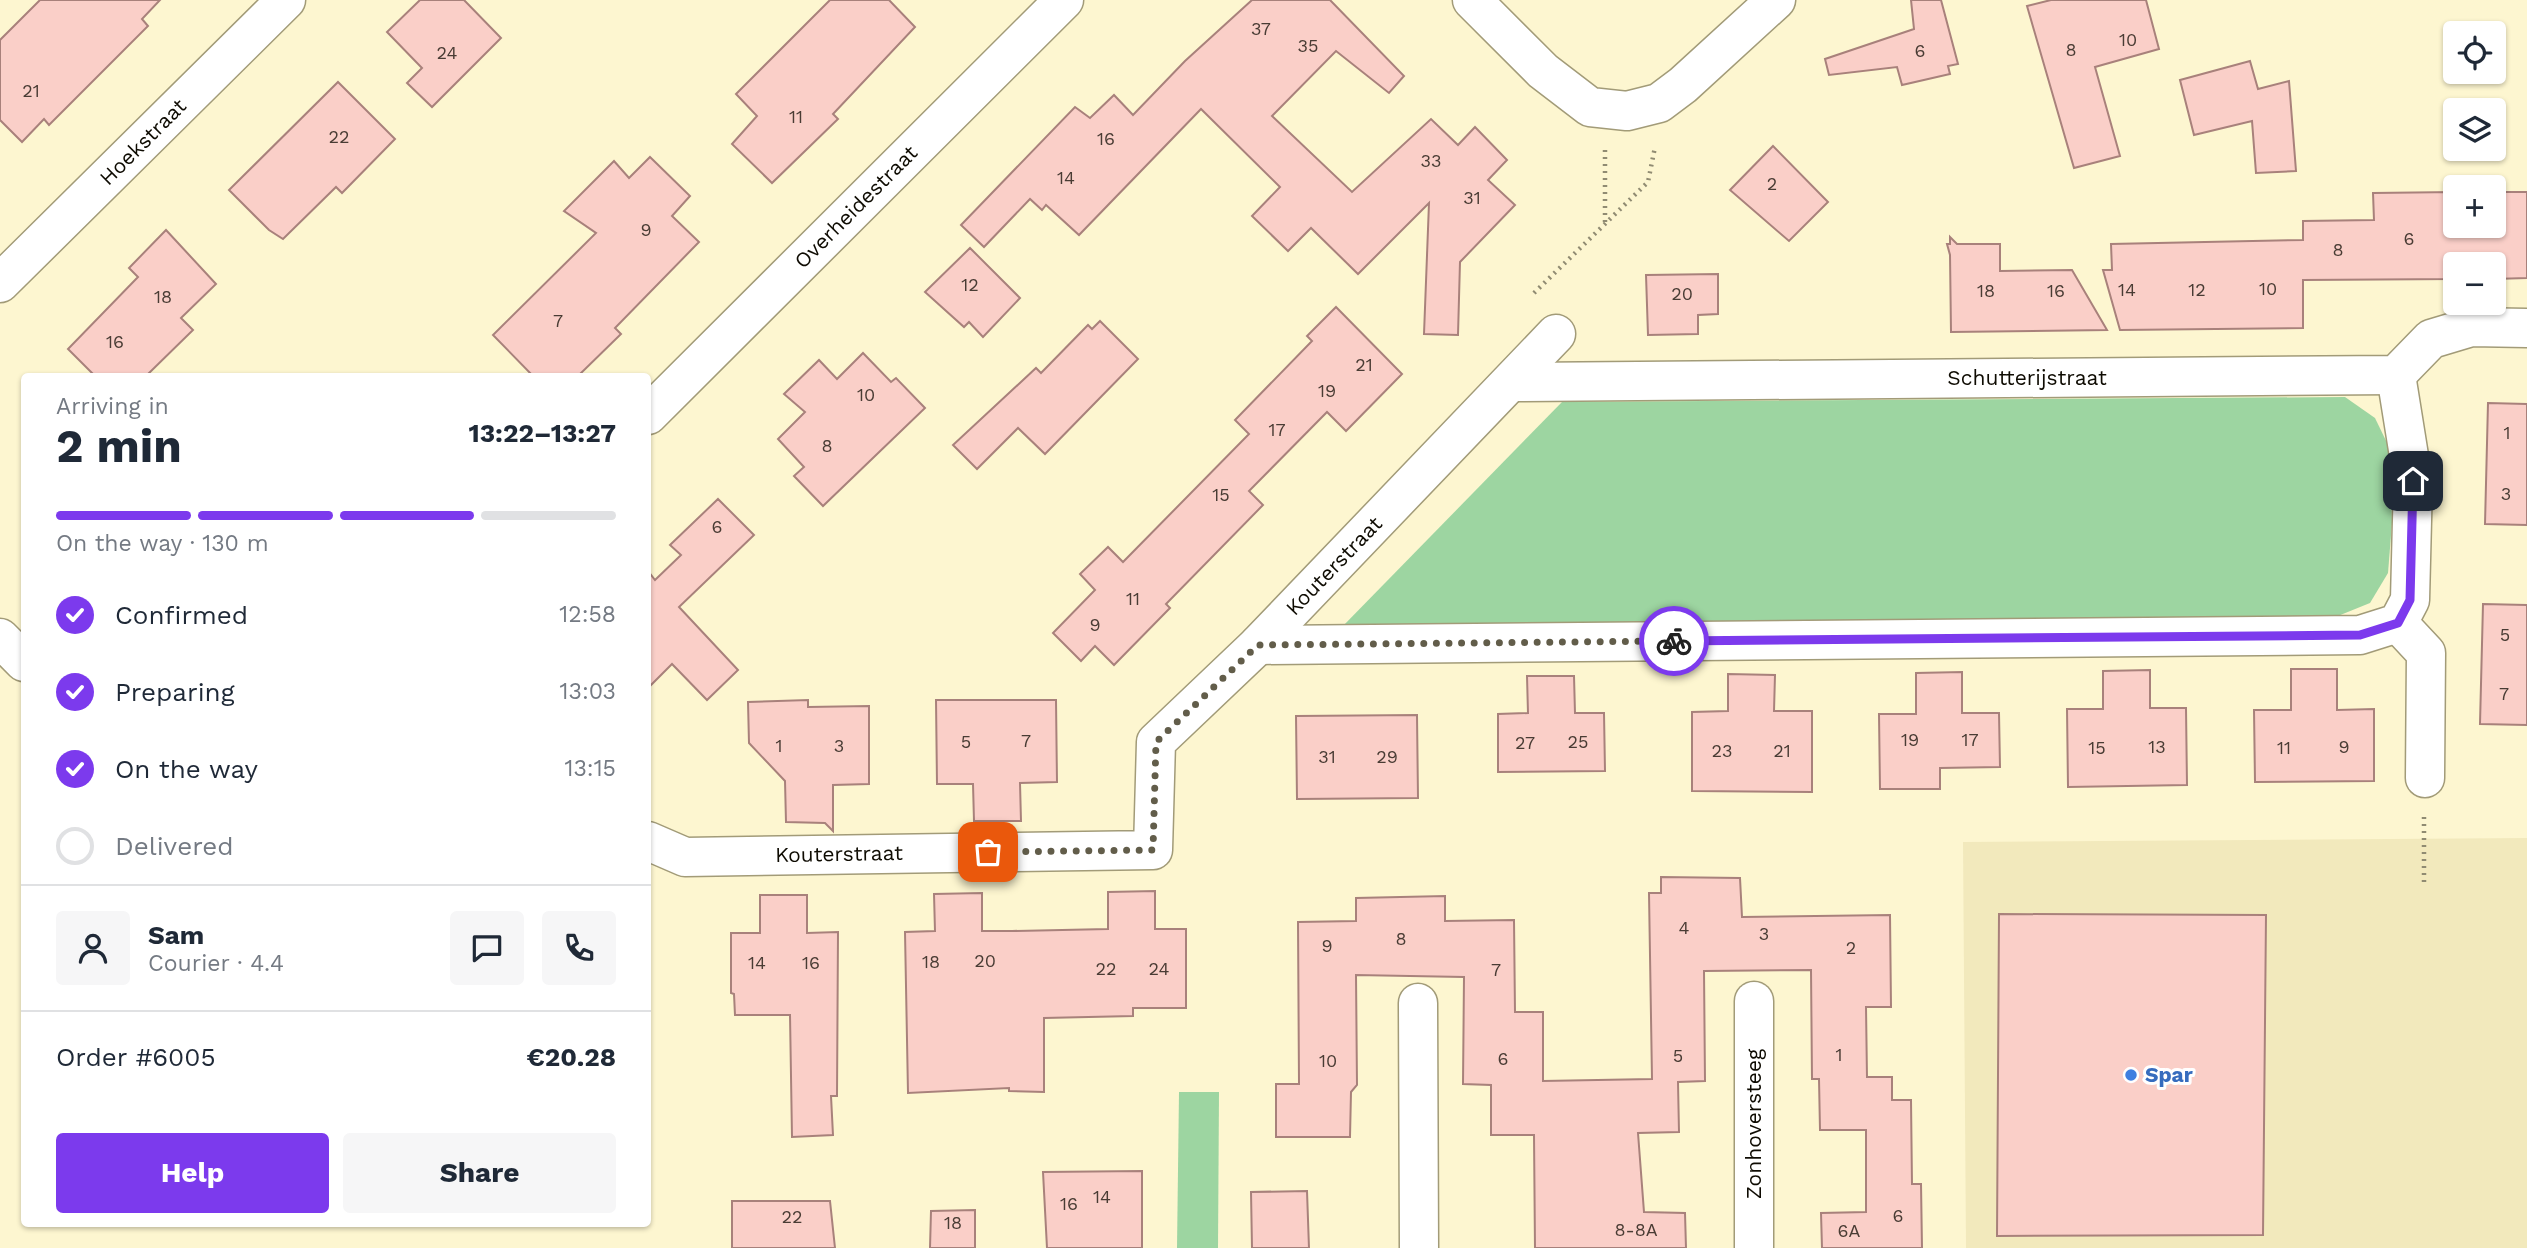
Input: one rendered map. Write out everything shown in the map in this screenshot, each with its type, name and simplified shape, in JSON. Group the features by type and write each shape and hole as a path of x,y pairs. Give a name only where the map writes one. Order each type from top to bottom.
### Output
{"street":[{"name":"Hoekstraat","path":"0,283 286,0"},
{"name":"Overheidestraat","path":"651,412 1063,0"},
{"path":"1472,0 1543,71 1616,125 1659,103 1675,91 1776,0"},
{"path":"1258,645 2360,635 2398,623 2410,600 2413,481 2396,375 2431,339 2471,327 2527,328"},
{"name":"Kouterstraat","path":"651,842 685,856 1153,850 1156,742 1258,645 1556,334"},
{"name":"Schutterijstraat","path":"1511,382 2396,375"},
{"path":"2398,623 2426,653 2425,778"},
{"path":"0,638 21,659"},
{"name":"Zonhoversteeg","path":"1754,1248 1755,1001"},
{"path":"1418,1003 1419,1248"}],"path":[{"path":"1605,223 1616,125"},
{"path":"1534,293 1648,182 1658,134"},
{"path":"2424,839 2424,883"}],"shaded area":[{"path":"2527,838 2527,1248 1966,1248 1963,842"}],"green space":[{"path":"2345,397 2375,418 2390,449 2392,523 2388,573 2370,603 2328,620 1341,628 1562,402"},
{"path":"1179,1092 1219,1092 1218,1248 1177,1248"}],"building":[{"path":"40,0 160,0 142,19 148,26 49,125 44,119 22,142 0,120 0,40"},
{"path":"420,0 464,0 501,38 432,107 407,83 422,68 387,32"},
{"path":"830,0 889,0 915,27 833,114 838,119 772,183 732,144 757,116 736,94"},
{"path":"1252,0 1330,0 1404,76 1389,93 1336,51 1272,116 1352,192 1431,119 1458,145 1475,127 1507,160 1488,180 1515,205 1460,262 1458,335 1424,334 1429,203 1358,274 1311,228 1288,251 1252,216 1280,187 1201,109 1079,235 1046,205 1042,210 1030,199 984,247 961,225 1075,107 1090,118 1114,95 1133,115 1185,61"},
{"path":"1911,0 1941,0 1958,64 1948,66 1950,74 1902,85 1897,67 1829,75 1825,59 1914,29"},
{"path":"2051,0 2146,0 2159,49 2095,67 2120,156 2074,168 2027,6"},
{"path":"2250,61 2258,89 2289,81 2296,171 2256,173 2252,121 2194,135 2180,80"},
{"path":"338,82 395,139 342,193 336,187 283,239 269,230 229,190"},
{"path":"1773,146 1828,202 1789,241 1730,190"},
{"path":"650,157 690,196 672,216 699,242 615,328 621,334 581,373 530,373 493,335 596,233 564,211 614,161 629,178"},
{"path":"2443,192 2443,238 2506,238 2506,192 2527,192 2527,278 2506,279 2506,252 2443,252 2443,279 2303,280 2303,328 2120,330 2103,270 2112,270 2111,244 2303,240 2303,221 2374,220 2373,193"},
{"path":"166,230 216,284 181,318 193,330 149,373 92,373 68,349 138,277 129,268"},
{"path":"1950,237 1957,244 2000,244 2000,271 2072,270 2107,330 1951,332 1950,255 1947,244 1950,244"},
{"path":"970,248 1020,298 983,337 969,322 964,327 925,292"},
{"path":"1718,274 1718,314 1698,315 1698,334 1648,335 1646,275"},
{"path":"1336,307 1402,374 1346,431 1327,412 1249,491 1263,505 1166,604 1170,608 1114,665 1095,646 1081,661 1053,633 1095,590 1080,574 1108,547 1123,562 1249,434 1235,420 1312,341 1307,336"},
{"path":"1100,321 1138,359 1045,454 1018,428 977,469 953,445 1036,368 1041,373 1088,325 1092,329"},
{"path":"863,353 891,382 896,378 925,408 823,506 794,476 804,467 778,439 805,412 784,394 819,360 837,379"},
{"path":"2488,403 2527,404 2527,525 2485,524"},
{"path":"718,499 754,535 679,607 738,670 707,700 672,664 651,685 651,575 655,580 681,555 670,545"},
{"path":"2483,604 2527,605 2527,725 2480,724"},
{"path":"2291,669 2337,669 2337,710 2374,709 2374,781 2255,782 2254,710 2291,710"},
{"path":"2150,670 2150,708 2186,708 2187,785 2068,787 2067,709 2103,709 2103,671"},
{"path":"1962,672 1962,713 1999,713 2000,767 1940,768 1940,789 1880,789 1879,714 1916,714 1916,673"},
{"path":"1728,674 1775,675 1774,711 1812,711 1812,792 1692,791 1692,712 1728,711"},
{"path":"1527,676 1574,676 1575,713 1604,713 1605,771 1498,772 1498,714 1528,713"},
{"path":"808,700 808,707 869,706 869,784 833,785 833,831 825,823 786,822 785,781 749,743 748,702"},
{"path":"936,700 1056,700 1057,782 1020,783 1021,821 974,821 973,784 937,784"},
{"path":"1417,715 1418,798 1297,799 1296,716"},
{"path":"1661,877 1740,878 1742,917 1890,915 1891,1007 1866,1007 1867,1077 1892,1077 1892,1100 1911,1100 1912,1184 1921,1184 1922,1248 1822,1248 1821,1213 1866,1212 1866,1130 1820,1130 1819,1079 1812,1079 1811,970 1704,971 1705,1081 1678,1082 1679,1132 1638,1133 1644,1212 1685,1213 1686,1248 1535,1248 1534,1135 1491,1135 1491,1085 1463,1084 1464,977 1356,975 1357,1085 1351,1092 1350,1137 1276,1137 1276,1084 1299,1084 1298,922 1356,921 1356,898 1445,896 1445,921 1514,920 1515,1012 1543,1012 1543,1081 1652,1079 1649,893 1661,893"},
{"path":"1155,891 1155,929 1186,929 1186,1008 1133,1008 1133,1016 1044,1018 1044,1092 1009,1091 1009,1088 908,1093 905,932 935,931 934,894 982,893 982,931 1012,931 1108,929 1108,892"},
{"path":"760,895 807,895 807,933 838,932 837,1096 831,1096 833,1135 792,1137 790,1015 735,1015 734,994 731,993 731,933 760,933"},
{"name":"Spar","path":"1999,914 2266,915 2263,1235 1997,1236"},
{"path":"1142,1171 1142,1248 1047,1248 1043,1172"},
{"path":"1307,1191 1309,1248 1252,1248 1251,1192"},
{"path":"732,1201 830,1201 835,1248 732,1248"},
{"path":"975,1210 975,1248 930,1248 931,1211"}],"way so far":[{"path":"988,852 1153,850 1156,742 1258,645 1674,641"}],"place":[{"name":"Spar","path":"2131,1075"}],"route":[{"path":"1674,641 2360,635 2398,623 2410,600 2413,481"}]}
